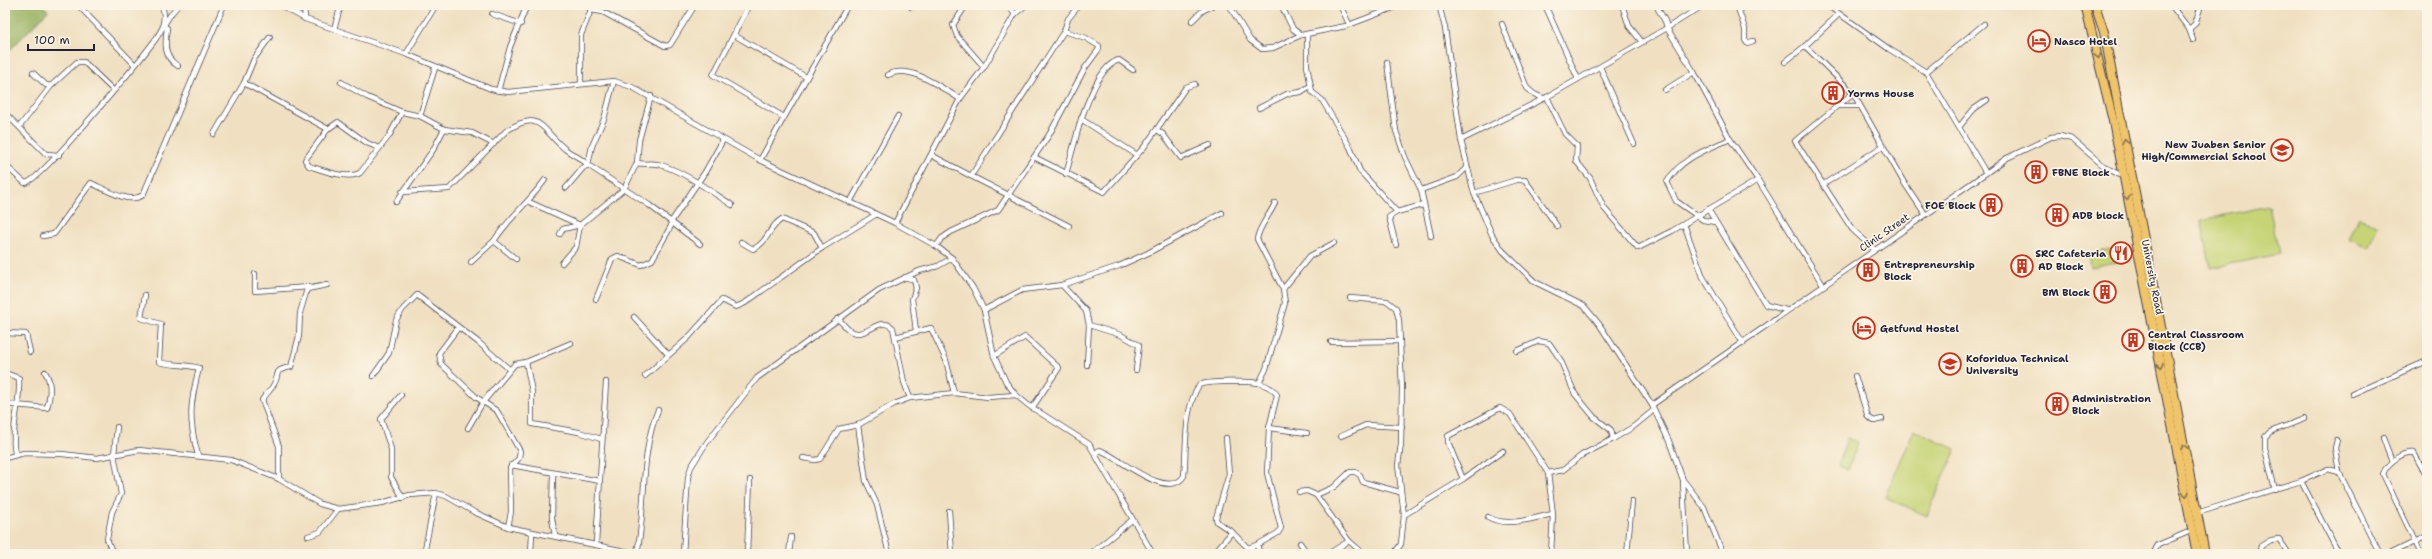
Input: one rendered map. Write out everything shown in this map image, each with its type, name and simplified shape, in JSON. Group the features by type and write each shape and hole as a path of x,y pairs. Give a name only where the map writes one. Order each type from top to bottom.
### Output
{"highway":[{"name":"University Road","path":"2086,5 2113,121 2197,554"},
{"name":"University Road","path":"2095,5 2104,32 2205,554"}],"street":[{"path":"78,5 135,65"},
{"path":"162,5 164,15 163,26"},
{"path":"5,165 25,183 28,183 58,155 135,65 179,5"},
{"path":"43,236 54,234 91,183 128,198 140,198 143,195 224,5"},
{"path":"280,5 305,19 406,54 435,68 498,90 508,92 581,83 614,81 651,96 723,140 760,160 850,202 936,246 952,258 973,288 984,310 994,356 1006,382 1016,395 1032,408 1086,442 1095,453 1152,554"},
{"path":"304,5 305,19"},
{"path":"334,29 342,5"},
{"path":"406,54 436,5"},
{"path":"498,90 510,47 521,24 527,5"},
{"path":"586,5 591,10 603,12 665,46 670,45 675,39 692,6"},
{"path":"750,5 713,75 784,118"},
{"path":"760,160 848,5"},
{"path":"966,5 953,25 957,36 984,67"},
{"path":"1007,5 1015,14"},
{"path":"895,224 960,99 984,67 1015,14 1026,5"},
{"path":"971,176 1064,31 1068,19 1079,5"},
{"path":"1192,21 1202,11 1214,5"},
{"path":"1229,5 1250,40 1262,49 1273,48 1304,35 1349,24 1401,5"},
{"path":"1281,5 1293,29 1304,35"},
{"path":"1340,5 1349,24"},
{"path":"1383,5 1387,11"},
{"path":"1439,5 1446,28 1461,140 1467,167 1474,193 1492,235 1503,251 1535,282 1584,306 1653,407 1669,440 1683,480 1687,554"},
{"path":"1545,5 1578,79"},
{"path":"1622,5 1629,26 1642,42"},
{"path":"1662,5 1658,9 1667,28 1694,72 1730,139 1758,180 1823,285"},
{"path":"1461,140 1600,67 1704,5"},
{"path":"1737,5 1745,29 1745,40 1747,43 1753,41"},
{"path":"2171,5 2189,29 2193,40"},
{"path":"2189,29 2195,24 2201,5"},
{"path":"1829,6 1926,72 1986,172"},
{"path":"581,83 581,34 591,10"},
{"path":"492,14 521,24"},
{"path":"1785,62 1805,46 1839,14"},
{"path":"1502,24 1527,88 1534,94 1545,97 1565,134 1577,146 1576,161 1590,178 1604,208 1638,248 1684,224 1758,180"},
{"path":"1926,72 1984,24"},
{"path":"163,26 167,28 165,48 172,62 178,66"},
{"path":"936,246 942,238 951,232 998,210 1058,122 1085,68 1099,49 1099,46 1086,38 1064,31"},
{"path":"734,35 806,77"},
{"path":"1304,35 1307,66 1312,92 1322,100 1350,147 1360,171 1397,212"},
{"path":"214,134 244,83 254,58 270,38"},
{"path":"1805,46 1853,93 1859,106 1925,214"},
{"path":"1066,174 1081,119 1093,88 1112,62 1119,60 1133,70"},
{"path":"20,126 52,86 80,61 84,62 113,90"},
{"path":"1387,62 1396,131 1405,157 1421,190 1423,205 1431,236"},
{"path":"1600,67 1634,144"},
{"path":"420,116 435,68"},
{"path":"888,75 894,71 906,71 960,99"},
{"path":"1665,90 1694,72"},
{"path":"33,73 46,85 52,86"},
{"path":"566,188 583,168 588,165 592,146 604,119 614,81"},
{"path":"341,82 367,97 402,112 420,116 444,128 472,133 494,144"},
{"path":"244,83 328,129"},
{"path":"1034,157 1104,192 1137,155 1186,87 1195,84"},
{"path":"1259,108 1287,94 1301,92 1310,86"},
{"path":"1853,93 1839,106 1795,140 1852,229 1875,250"},
{"path":"560,234 563,229 580,225 624,189 636,163 639,140 651,96"},
{"path":"1959,127 1974,109 1987,100"},
{"path":"1839,106 1859,106"},
{"path":"380,148 367,143 341,122 336,123 328,129 307,155 305,160 309,166 354,176 366,168 389,136 402,112"},
{"path":"5,113 20,126 46,154 58,155"},
{"path":"850,202 898,116"},
{"path":"1081,119 1137,155"},
{"path":"402,192 449,189 506,131 515,125 531,120 540,122 564,148 671,222 700,244"},
{"path":"396,202 433,150 444,128"},
{"path":"1156,130 1163,134 1181,158 1210,145"},
{"name":"Clinic Street","path":"1548,473 1564,470 1582,455 1613,440 1634,427 1653,407 1743,343 1786,310 2007,158 2051,137 2060,136 2072,139 2106,167 2133,181"},
{"path":"1715,222 1703,220 1698,215 1676,201 1667,182 1674,170 1684,162 1730,139"},
{"path":"596,299 612,260 618,256 625,257 642,265 652,260 671,226 671,222 698,182 723,140"},
{"path":"1824,184 1883,146"},
{"path":"932,155 1069,226"},
{"path":"636,163 645,165 660,164 698,182 732,205"},
{"path":"1421,190 1457,177 1467,167"},
{"path":"471,262 494,241 514,215 529,202 545,180"},
{"path":"1474,193 1516,180 1525,180 1557,226"},
{"path":"529,202 580,225"},
{"path":"1259,383 1266,369 1285,303 1283,289 1257,239 1258,232 1268,218 1274,203"},
{"path":"1396,245 1388,219 1391,215 1397,212 1423,205"},
{"path":"1708,209 1766,305 1786,310"},
{"path":"984,310 1022,290 1062,285 1091,277 1148,253 1222,213"},
{"path":"645,376 668,354 688,338 722,300 739,307 822,248 875,215"},
{"path":"741,242 753,249 760,247 777,222 782,219 814,233 822,248"},
{"path":"1684,224 1703,277 1743,343"},
{"path":"562,263 576,247 580,225"},
{"path":"494,241 516,259"},
{"path":"1283,289 1310,256 1334,243"},
{"path":"683,554 688,477 691,467 707,442 757,378 874,293 905,277 938,266 952,258"},
{"path":"255,274 256,291 327,285"},
{"path":"905,277 914,280 916,284 912,299 916,331"},
{"path":"1062,285 1086,311 1089,325 1087,365"},
{"path":"279,479 279,446 262,400 275,383 276,375 281,369 291,367 299,336 300,313 309,287"},
{"path":"145,295 141,318 161,324 159,362 170,365 186,364 198,368 190,408 191,431 198,455"},
{"path":"373,376 389,353 395,324 402,309 418,295 458,328 478,342 508,369"},
{"path":"1350,298 1387,301 1392,304 1399,320 1402,427 1398,465 1400,492 1404,515 1401,544 1394,554"},
{"path":"634,317 668,354"},
{"path":"837,319 842,322 847,330 856,333 878,325 887,324 893,328 904,382 910,398"},
{"path":"1089,325 1121,335 1139,345 1136,370"},
{"path":"895,337 928,327 934,332 946,360 954,393"},
{"path":"458,328 439,353 442,364 476,397 502,418 503,423 520,451 519,458 511,465 509,483 512,512 508,527"},
{"path":"5,333 26,334 30,352"},
{"path":"994,356 1025,337 1059,368 1032,408"},
{"path":"1331,342 1400,341"},
{"path":"1517,351 1539,341 1549,343 1560,359 1575,394 1594,417 1611,430 1613,440"},
{"path":"468,428 483,402 508,369 515,364 526,362 571,343"},
{"path":"2352,394 2427,361"},
{"path":"526,362 532,392 532,424 579,432 601,439"},
{"path":"5,404 47,408 50,396 48,376 45,372"},
{"path":"5,373 19,378 18,406 13,429 15,454"},
{"path":"1855,376 1868,416 1874,420 1882,419"},
{"path":"596,544 601,439 606,382"},
{"path":"1095,453 1100,450 1158,483 1176,485 1184,476 1186,430 1199,385 1208,382 1259,383 1275,390 1277,394 1269,428 1268,473 1281,528 1278,533 1257,545 1248,548 1232,532 1217,522 1216,518 1229,474 1226,438"},
{"path":"803,458 816,460 820,459 839,429 858,425 894,404 910,398 954,393 988,397 1016,395"},
{"path":"401,395 381,419 391,449 391,477 403,498"},
{"path":"1463,479 1448,442 1448,436 1500,408 1510,414 1548,473 1553,514 1552,554"},
{"path":"5,458 15,454 62,454 97,458 138,450 198,455 232,460 279,479 320,504 338,509 362,507 425,493 436,493 446,496 474,512 508,527 532,533 596,544 638,554 647,457 652,428 658,410"},
{"path":"2275,490 2265,449 2265,437 2270,432 2304,419"},
{"path":"858,425 866,481 877,504 889,554"},
{"path":"1341,436 1366,425 1402,427"},
{"path":"113,554 107,539 112,512 121,494 114,454 117,427"},
{"path":"1269,428 1307,433"},
{"path":"2383,438 2392,461"},
{"path":"2337,440 2335,448 2339,472 2380,554"},
{"path":"1404,515 1463,479 1503,451"},
{"path":"2421,554 2383,474 2392,461 2410,452 2414,453 2427,477"},
{"path":"511,465 600,481"},
{"path":"2197,513 2275,490 2301,481 2328,469 2339,472"},
{"path":"1316,495 1334,487 1350,472 1355,472 1360,475 1363,482 1400,492"},
{"path":"553,473 552,518 555,536"},
{"path":"747,554 750,480"},
{"path":"1683,480 1704,507 1723,554"},
{"path":"2301,481 2339,554"},
{"path":"1299,492 1307,491 1316,495 1349,541 1364,554"},
{"path":"424,554 436,493"},
{"path":"1627,554 1632,501"},
{"path":"308,536 320,532 338,509"},
{"path":"949,511 952,554"},
{"path":"1488,517 1497,522 1507,522 1553,514"},
{"path":"1090,554 1132,520"},
{"path":"2153,554 2158,545 2193,530"},
{"path":"1213,554 1232,532"},
{"path":"531,554 532,533"},
{"path":"2390,554 2427,536"},
{"path":"789,554 791,537"},
{"path":"2259,554 2261,546 2271,540 2279,539 2289,554"},
{"path":"1328,554 1349,541"},
{"path":"1300,543 1308,554"},
{"path":"1257,545 1260,554"}],"green space":[{"path":"5,5 43,5 48,11 5,55"},
{"path":"2269,206 2279,254 2211,268 2201,220"},
{"path":"2359,216 2378,226 2368,248 2348,239"},
{"path":"2112,249 2115,262 2091,267 2089,254"},
{"path":"1914,430 1956,449 1927,516 1885,497"},
{"path":"1847,438 1858,442 1848,470 1838,466"}],"place":[{"name":"Nasco Hotel","path":"2039,41"},
{"name":"Yorms House","path":"1833,93"},
{"name":"New Juaben Senior High/Commercial School","path":"2282,150"},
{"name":"FBNE Block","path":"2036,172"},
{"name":"FOE Block","path":"1991,205"},
{"name":"ADB block","path":"2057,215"},
{"name":"SRC Cafeteria","path":"2121,253"},
{"name":"AD Block","path":"2022,266"},
{"name":"Entrepreneurship Block","path":"1868,270"},
{"name":"BM Block","path":"2105,292"},
{"name":"Getfund Hostel","path":"1864,328"},
{"name":"Central Classroom Block (CCB)","path":"2133,340"},
{"name":"Koforidua Technical University","path":"1950,364"},
{"name":"Administration Block","path":"2057,404"}]}
